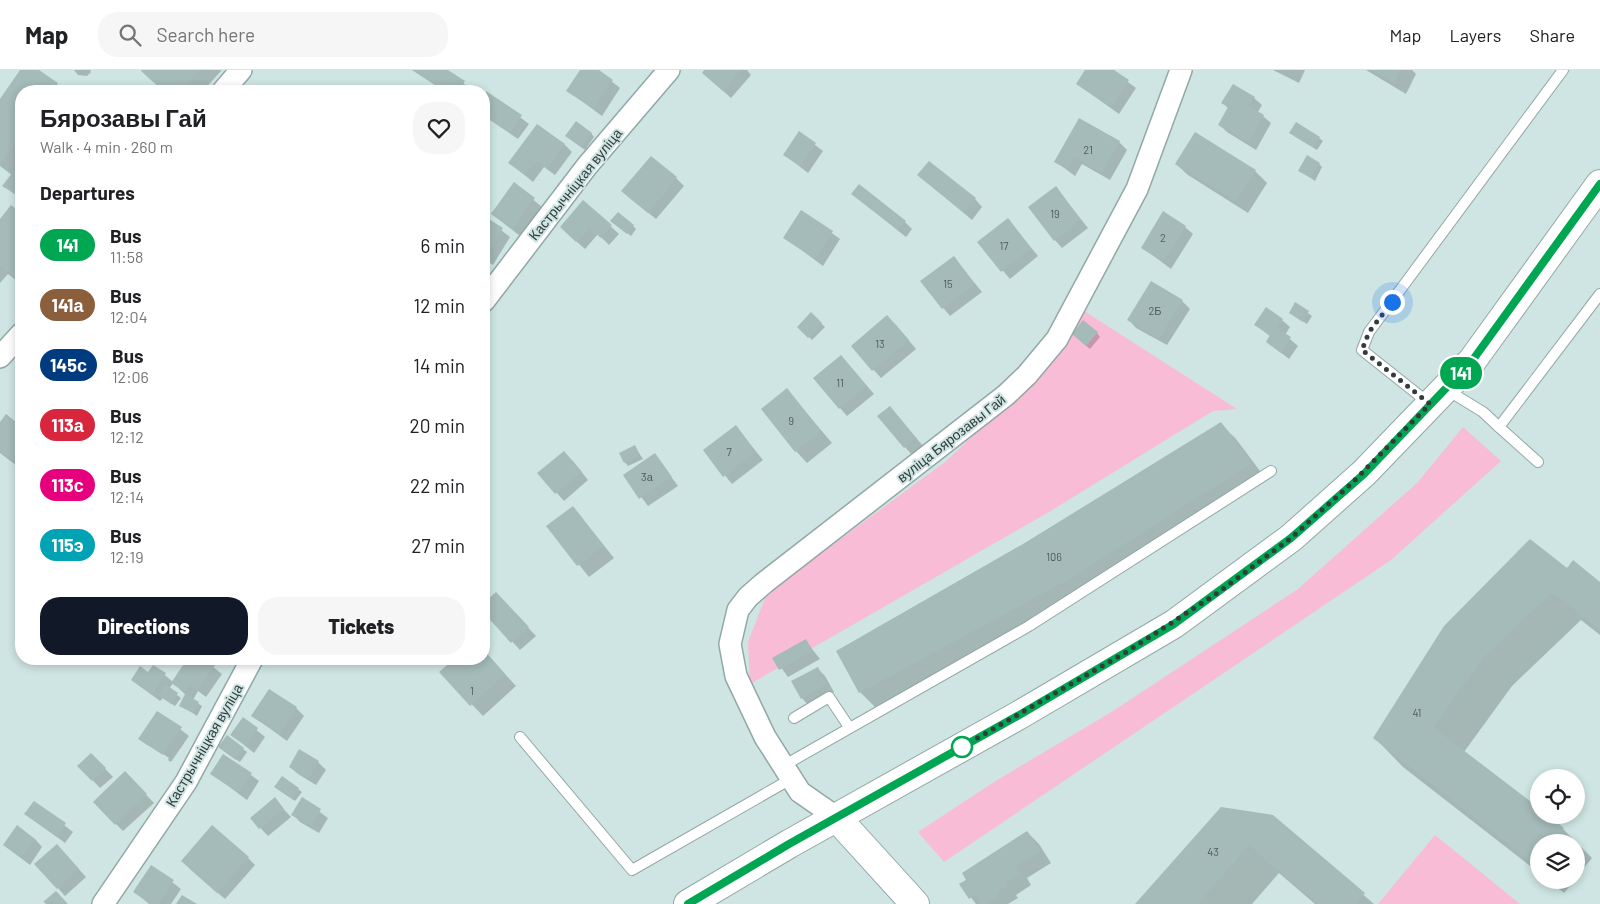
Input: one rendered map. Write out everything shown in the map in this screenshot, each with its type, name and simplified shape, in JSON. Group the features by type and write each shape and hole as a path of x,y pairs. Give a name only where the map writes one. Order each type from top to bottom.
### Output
{"main road":[{"path":"688,904 836,817 1021,714 1174,624 1291,538 1349,486 1472,361 1600,184"},
{"path":"836,817 915,904"}],"street":[{"path":"228,85 241,70"},
{"name":"Кастрычніцкая вуліца","path":"490,293 541,224 669,70"},
{"name":"вуліца Бярозавы Гай","path":"836,817 800,792 765,737 736,676 730,644 738,610 748,597 764,583 1006,395 1057,339 1137,189 1181,70"},
{"path":"0,357 15,341"},
{"name":"Кастрычніцкая вуліца","path":"103,904 186,782 249,665"}],"lane":[{"path":"1538,462 1483,412 1438,397 1362,350 1369,332 1563,70"},
{"path":"1498,427 1600,294"},
{"path":"520,736 632,870 787,772 849,727 1028,626 1271,471"},
{"path":"794,718 829,697 849,727"}],"shaded area":[{"path":"1081,309 1237,409 1213,411 1049,512 750,684 748,642 767,593 945,462 1021,391"},
{"path":"1463,427 1501,461 1391,560 944,862 918,832 994,782 1113,711 1298,589 1417,483"},
{"path":"1435,835 1520,904 1378,904"}],"building":[{"path":"20,70 39,70 58,83 57,85 15,85 15,144 0,165 0,99"},
{"path":"200,70 187,85 156,85 141,71"},
{"path":"414,70 448,70 465,81 462,85 437,85"},
{"path":"580,70 599,70 613,80 594,109 566,91"},
{"path":"704,70 741,70 723,91 702,73"},
{"path":"1085,70 1114,70 1129,80 1111,107 1076,84"},
{"path":"1372,70 1401,70 1394,83"},
{"path":"1233,84 1255,97 1249,106 1264,115 1248,143 1218,125 1228,107 1221,103"},
{"path":"490,94 522,115 510,133 490,119"},
{"path":"1079,118 1120,141 1102,173 1074,157 1067,169 1054,162"},
{"path":"576,121 592,133 581,147 565,136"},
{"path":"1296,122 1320,137 1313,147 1289,133"},
{"path":"537,124 565,144 547,168 536,161 525,175 508,163"},
{"path":"799,131 816,143 800,166 783,155"},
{"path":"1195,132 1256,170 1236,202 1175,164"},
{"path":"1307,155 1320,163 1311,178 1298,171"},
{"path":"651,156 677,177 648,213 621,191"},
{"path":"929,161 976,198 964,213 917,175"},
{"path":"15,169 15,194 2,186"},
{"path":"514,182 535,198 512,229 491,214"},
{"path":"859,184 906,221 898,230 851,194"},
{"path":"1056,186 1081,220 1054,241 1028,207"},
{"path":"583,200 612,225 601,238 589,228 576,242 560,227"},
{"path":"11,205 15,208 15,278 0,266 0,219"},
{"path":"801,210 833,231 815,259 783,238"},
{"path":"1163,211 1186,226 1163,262 1141,248"},
{"path":"618,212 634,225 627,234 610,221"},
{"path":"1008,218 1031,248 1001,272 977,242"},
{"path":"490,220 503,228 490,250"},
{"path":"954,256 975,284 942,309 920,281"},
{"path":"1151,281 1183,300 1159,339 1127,320"},
{"path":"1295,302 1309,311 1303,322 1289,313"},
{"path":"1266,307 1283,319 1277,328 1291,337 1281,353 1266,342 1270,335 1254,325"},
{"path":"811,312 822,323 808,338 797,327"},
{"path":"887,315 909,340 872,371 851,346"},
{"path":"1083,320 1098,332 1086,346 1072,334"},
{"path":"841,355 867,386 839,409 813,378"},
{"path":"787,388 821,431 795,452 761,409"},
{"path":"890,406 916,438 904,448 877,416"},
{"path":"6,414 15,421 15,462 0,451 0,422"},
{"path":"1221,422 1252,463 1066,581 859,693 836,651 1023,544"},
{"path":"736,425 756,452 723,477 703,450"},
{"path":"635,445 640,455 624,463 619,453"},
{"path":"564,451 582,472 555,494 537,473"},
{"path":"655,453 672,477 639,499 623,475"},
{"path":"573,506 604,546 577,566 546,526"},
{"path":"1530,539 1567,568 1573,560 1600,582 1600,630 1552,592 1483,658 1433,727 1530,801 1530,824 1559,824 1564,828 1559,834 1530,834 1530,861 1373,738 1444,626"},
{"path":"496,592 529,627 511,643 490,620 490,598"},
{"path":"806,639 813,651 779,670 772,658"},
{"path":"490,657 505,674 470,706 439,672 447,665 490,665"},
{"path":"153,665 166,673 152,695 131,680 140,666 148,672"},
{"path":"183,665 215,665 198,690 190,685 185,692 171,683"},
{"path":"818,667 827,684 801,699 791,681"},
{"path":"165,684 178,693 171,704 158,695"},
{"path":"269,689 297,707 279,734 251,716"},
{"path":"185,694 199,702 193,713 179,706"},
{"path":"157,711 182,727 163,755 138,739"},
{"path":"243,717 258,728 246,746 230,735"},
{"path":"227,735 244,748 236,760 218,747"},
{"path":"299,749 319,761 308,779 289,767"},
{"path":"91,753 106,768 92,781 77,766"},
{"path":"223,754 252,773 239,793 210,774"},
{"path":"125,771 147,794 115,825 93,802"},
{"path":"282,776 299,788 292,799 274,787"},
{"path":"275,797 284,809 259,829 250,818"},
{"path":"302,797 321,809 311,826 291,815"},
{"path":"34,801 66,823 57,837 24,814"},
{"path":"1221,807 1273,815 1365,893 1356,904 1318,904 1249,845 1198,904 1135,904"},
{"path":"17,825 35,839 21,858 3,845"},
{"path":"212,825 249,857 217,893 181,861"},
{"path":"1027,831 1041,851 1016,866 1021,873 1005,883 1007,886 996,893 999,897 987,904 981,904 975,895 969,899 959,884 966,880 962,873"},
{"path":"57,844 79,869 57,889 34,864"},
{"path":"151,865 174,880 158,904 151,904 133,892"},
{"path":"56,891 68,904 43,902"},
{"path":"182,895 197,904 176,904"}],"bus line":[{"name":"141","path":"688,904 789,844 1021,714 1174,624 1291,538 1364,474 1472,361 1600,184"}],"route":[{"path":"962,747 1174,624 1291,538 1364,474 1430,404 1362,350 1369,332 1392,302"}]}
